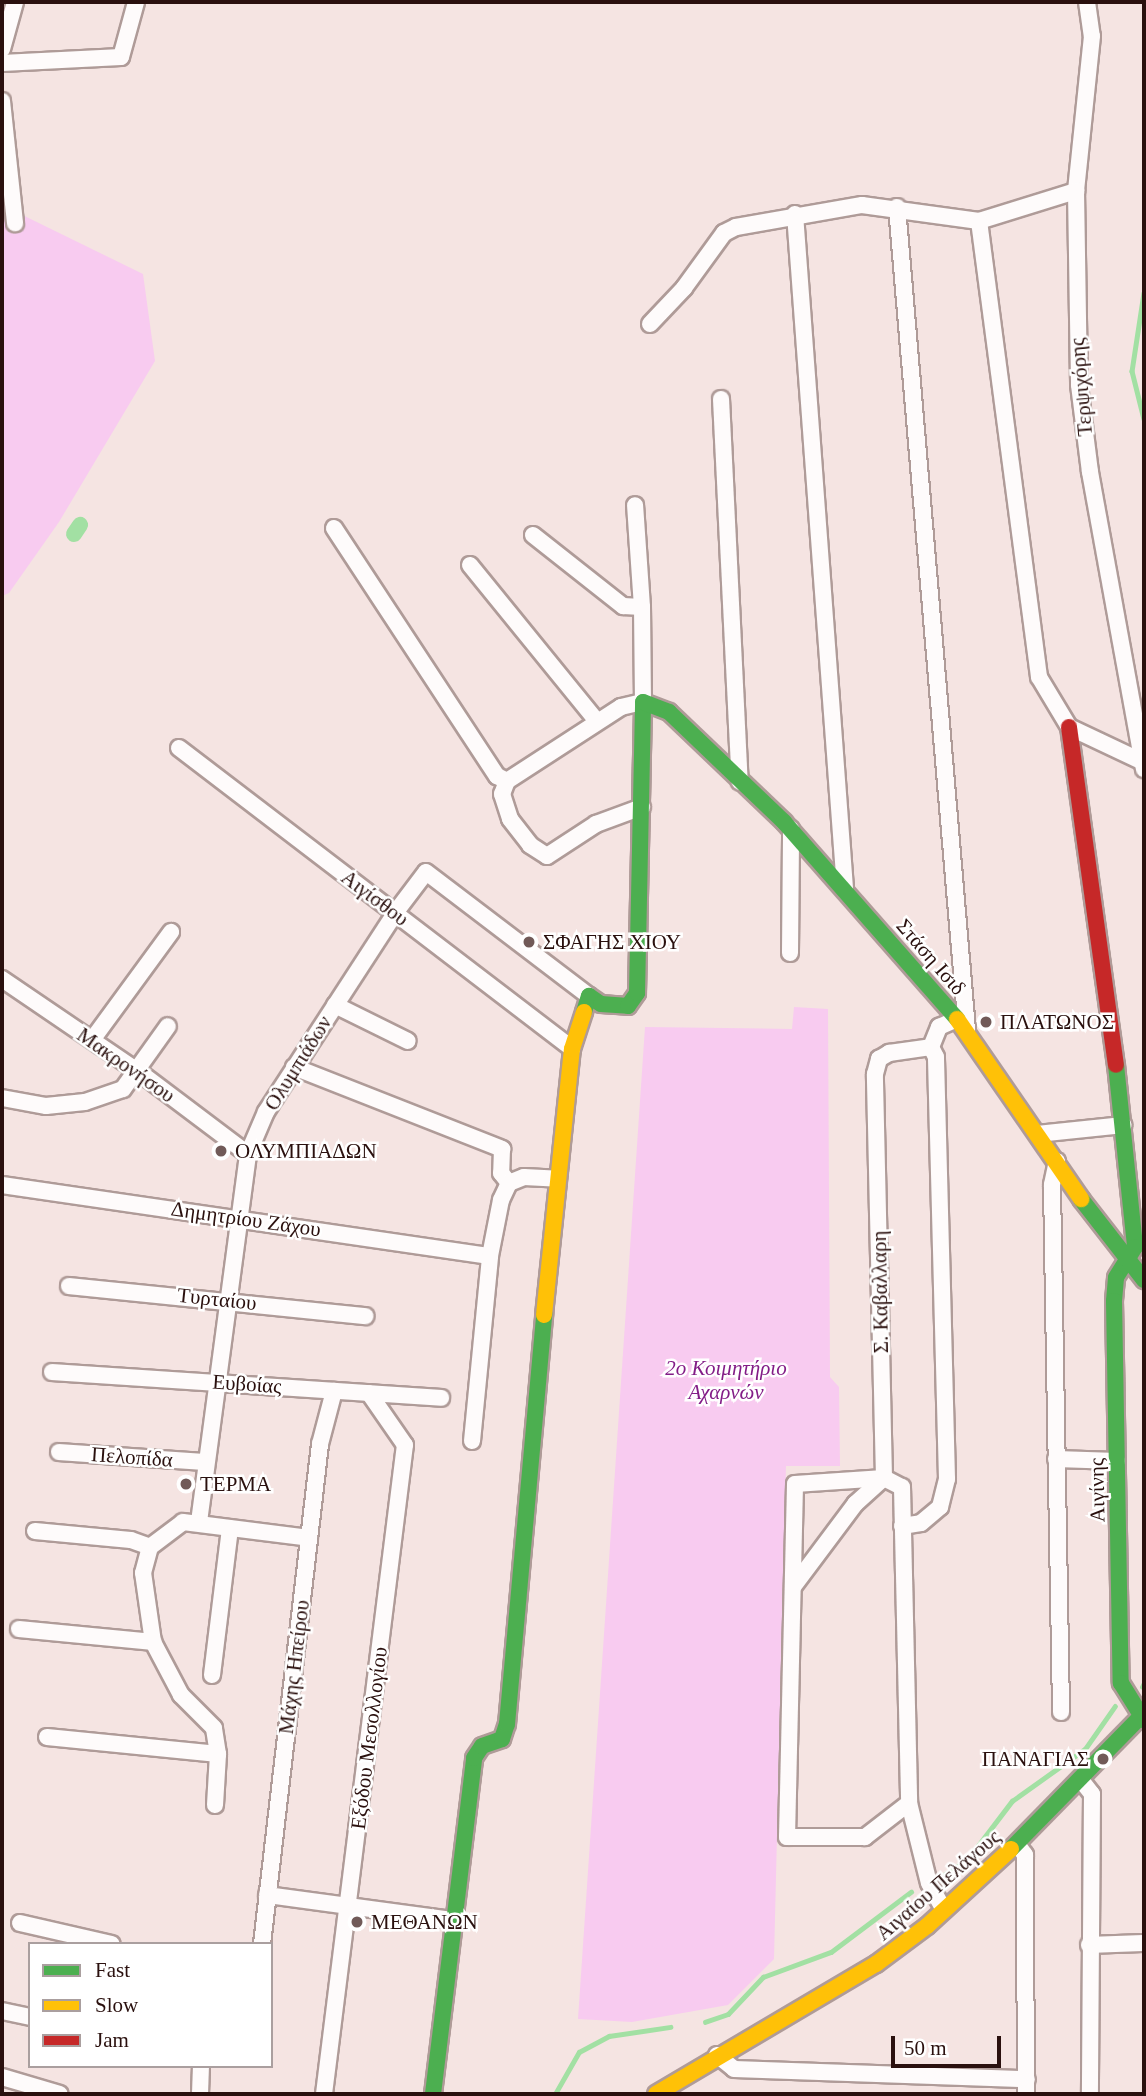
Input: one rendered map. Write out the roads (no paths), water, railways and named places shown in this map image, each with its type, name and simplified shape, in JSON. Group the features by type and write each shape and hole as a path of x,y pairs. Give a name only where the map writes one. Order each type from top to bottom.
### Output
{"street":[{"path":"2,49 15,2"},
{"name":"Τερψιχόρης","path":"1087,2 1092,36 1076,191 1079,385 1090,471 1144,765"},
{"path":"2,63 121,57 130,4"},
{"path":"2,101 15,223"},
{"path":"650,324 684,288 723,233 795,214 862,205 897,207 979,221 1076,191"},
{"path":"897,207 962,1025 939,1027 931,1047 936,1057 947,1479 940,1507 921,1523 902,1526"},
{"path":"795,214 845,889"},
{"path":"979,221 1039,677 1069,727 1144,765"},
{"path":"721,399 740,782"},
{"path":"433,2094 474,1758 482,1746 502,1739 507,1724 572,1049 589,996 615,1006 635,1001 643,702 642,607 635,505"},
{"path":"334,528 497,775 507,781"},
{"path":"533,535 623,607 642,607"},
{"path":"470,565 597,721"},
{"path":"642,807 596,824 547,856 530,845 510,819 502,794 507,781 597,721 621,707 643,702"},
{"name":"Στάση Ισιδ","path":"643,702 669,712 791,830 845,889 962,1025 1128,1262 1144,1280"},
{"name":"Αιγίνης","path":"1069,727 1125,1125 1135,1247 1116,1278 1114,1301 1121,1682 1144,1716"},
{"name":"Αιγίσθου","path":"178,748 572,1049"},
{"path":"790,953 791,830"},
{"name":"Ολυμπιάδων","path":"199,1522 204,1462 232,1300 248,1154 266,1112 394,913 426,872 589,996"},
{"path":"92,1040 171,932"},
{"name":"Μακρονήσου","path":"2,979 139,1072 248,1154"},
{"path":"335,1005 408,1041"},
{"path":"2,1098 46,1106 85,1102 123,1089 139,1072 168,1026"},
{"name":"Σ. Καβαλλαρη","path":"884,1478 875,1074 879,1059 890,1053 931,1047"},
{"path":"295,1068 502,1149 501,1173 509,1183"},
{"path":"1037,1134 1125,1125"},
{"path":"1057,1161 1052,1185 1061,1712"},
{"path":"472,1441 490,1256 501,1200 509,1183 524,1177 558,1179"},
{"name":"Δημητρίου Ζάχου","path":"2,1185 241,1217 490,1256"},
{"name":"Τυρταίου","path":"69,1286 232,1300 365,1316"},
{"name":"Ευβοίας","path":"52,1372 441,1398"},
{"name":"Μάχης Ηπείρου","path":"261,1942 320,1444 334,1391"},
{"name":"Εξόδου Μεσολλογίου","path":"324,2094 405,1445 369,1393"},
{"name":"Πελοπίδα","path":"59,1452 204,1462"},
{"path":"1056,1459 1117,1461"},
{"path":"793,1587 855,1504 884,1478"},
{"path":"909,1803 865,1837 787,1837 795,1484 884,1478 902,1487 909,1803 929,1883 944,1910"},
{"path":"215,1805 218,1754 214,1728 181,1695 153,1642 143,1573 150,1547 183,1522 309,1538"},
{"path":"212,1675 230,1528"},
{"path":"35,1531 131,1540 150,1547"},
{"path":"19,1629 153,1642"},
{"name":"Αιγαίου Πελάγους","path":"656,2094 717,2055 877,1964 944,1910 1017,1844 1144,1716"},
{"path":"47,1737 218,1754"},
{"path":"1081,1780 1092,1794 1090,2093"},
{"path":"717,2055 734,2069 1027,2087 1025,1855 1017,1844"},
{"path":"267,1895 453,1920"},
{"path":"20,1923 103,1942"},
{"path":"1089,1945 1144,1943"},
{"path":"2,2011 28,2017"},
{"path":"200,2094 201,2068"},
{"path":"2,2077 60,2094"}],"waterway":[{"path":"1144,293 1132,371 1144,419"},
{"path":"74,534 80,525"},
{"path":"1142,1687 1144,1683"},
{"path":"944,1875 967,1860 1012,1801 1085,1749 1115,1706"},
{"path":"705,2022 728,2014 763,1977 831,1952 911,1892"},
{"path":"555,2094 579,2052 609,2036 670,2027"}],"place":[{"name":"ΣΦΑΓΗΣ ΧΙΟΥ","path":"529,942"},
{"name":"ΠΛΑΤΩΝΟΣ","path":"986,1022"},
{"name":"ΟΛΥΜΠΙΑΔΩΝ","path":"221,1151"},
{"name":"ΤΕΡΜΑ","path":"186,1484"},
{"name":"ΠΑΝΑΓΙΑΣ","path":"1103,1759"},
{"name":"ΜΕΘΑΝΩΝ","path":"357,1922"}],"park label":[{"name":"2ο Κοιμητήριο Αχαρνών","path":"726,1380"}]}
